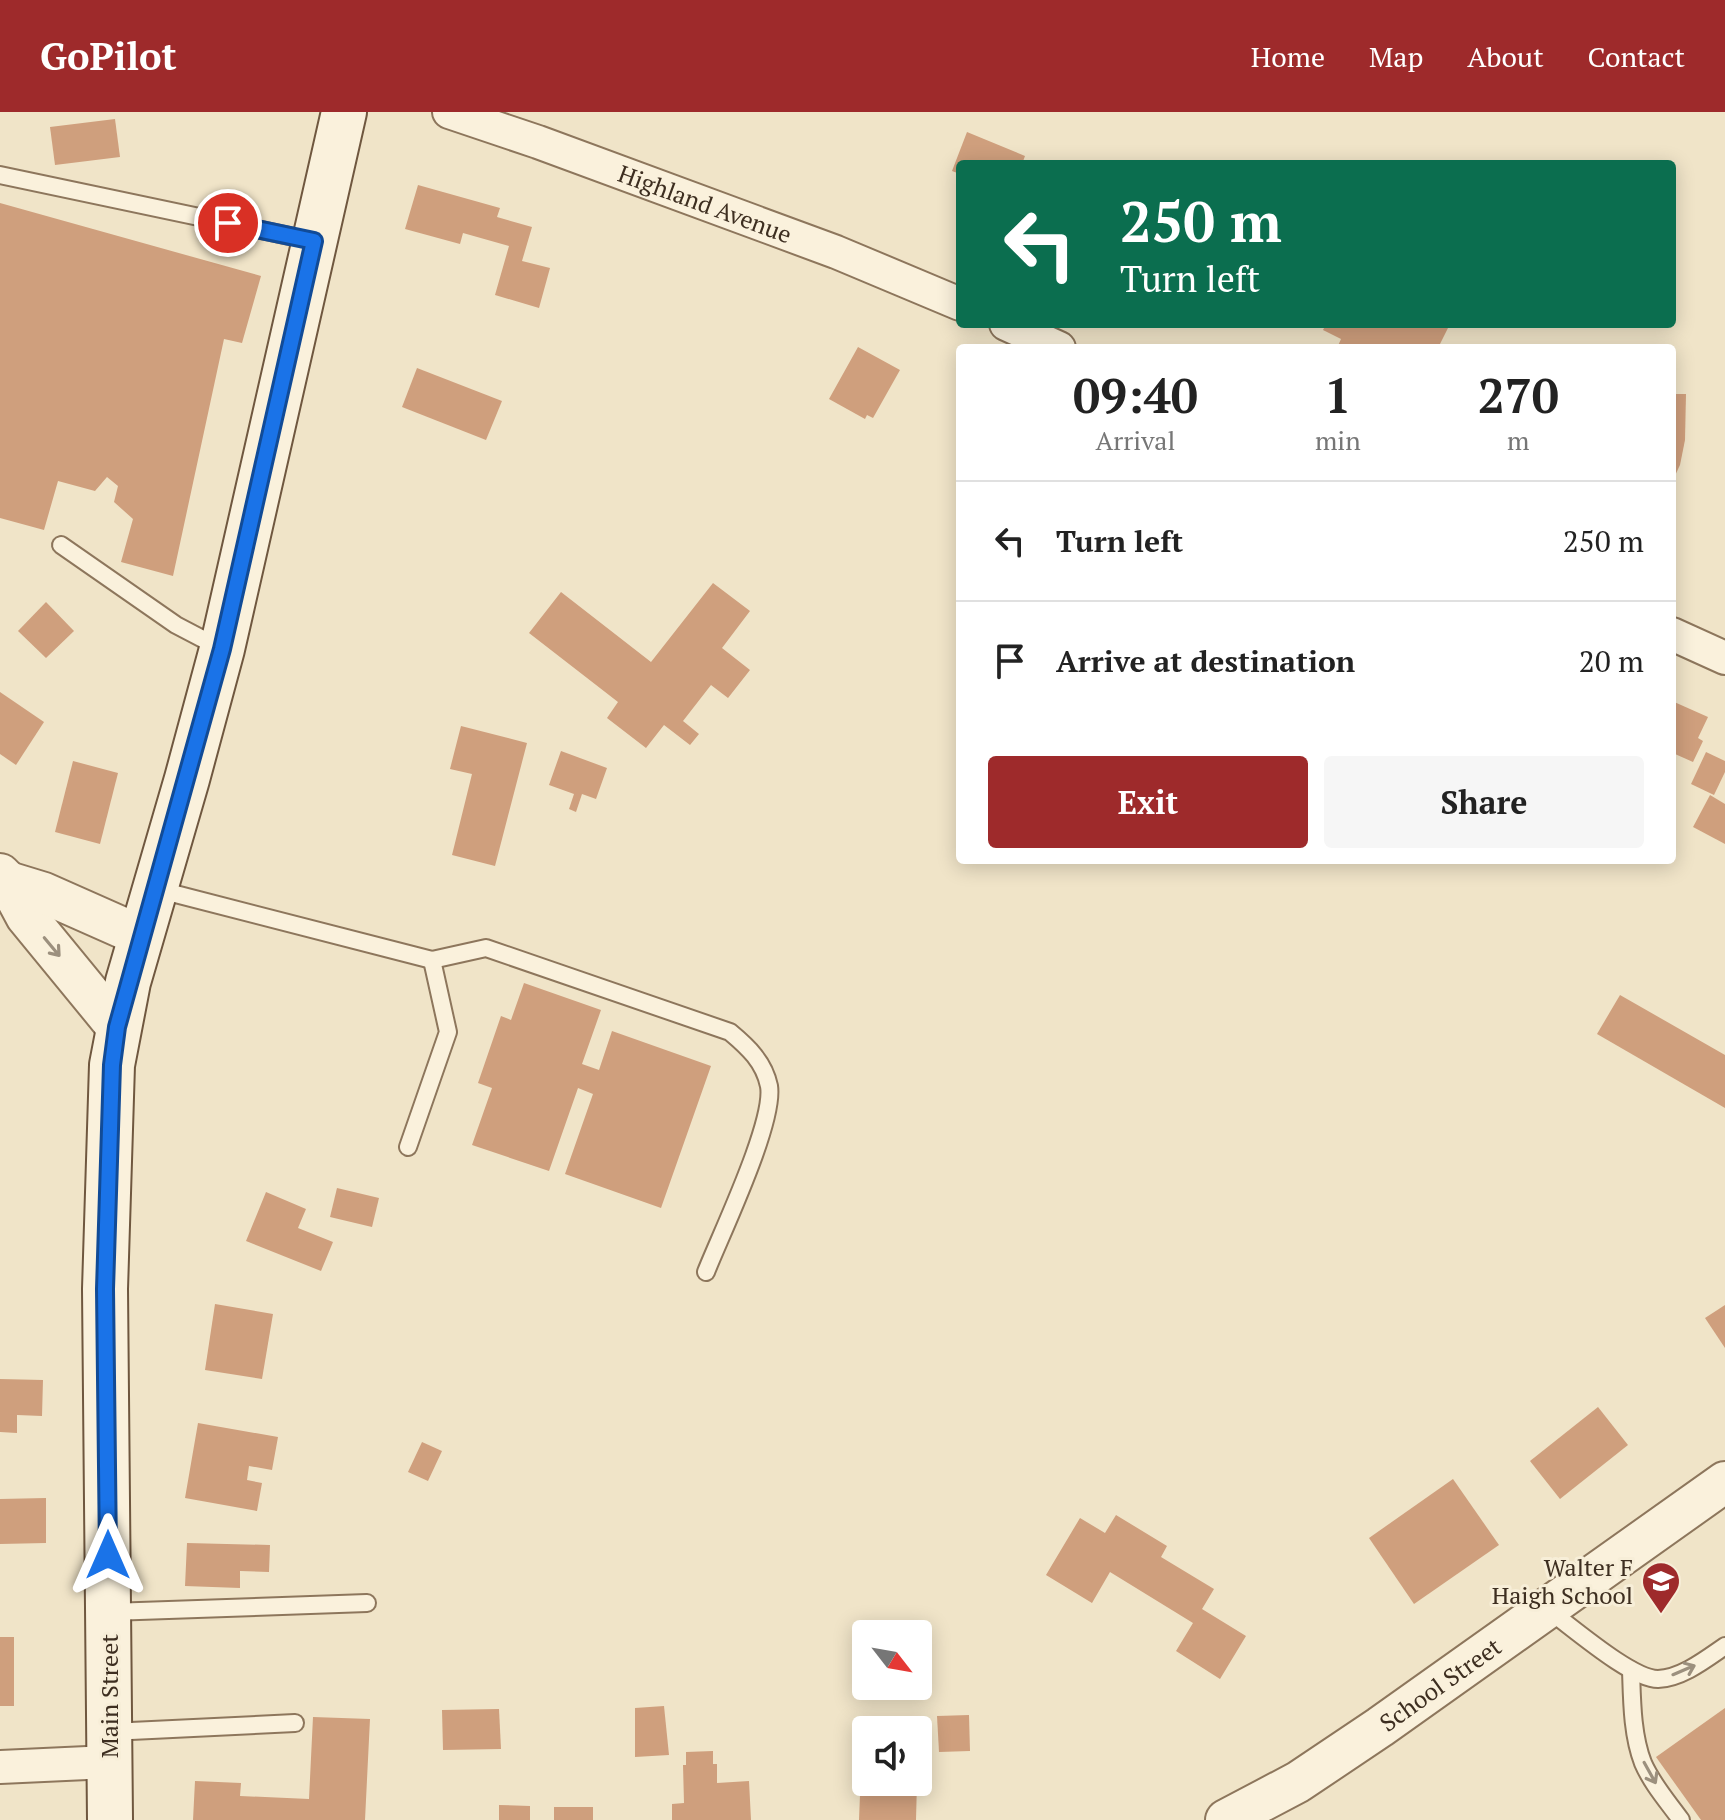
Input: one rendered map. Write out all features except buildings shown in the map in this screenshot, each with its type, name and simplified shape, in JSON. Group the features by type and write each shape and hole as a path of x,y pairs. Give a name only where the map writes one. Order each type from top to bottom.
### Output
{"main road":[{"name":"Main Street","path":"110,1820 105,1289 112,1065 117,1027 222,649 344,112"}],"street":[{"name":"Highland Avenue","path":"449,112 806,241 956,302"},
{"path":"1015,328 1050,344"},
{"path":"1676,636 1725,658"},
{"path":"4,878 141,936"},
{"path":"4,878 26,916 117,1027"},
{"name":"School Street","path":"1226,1820 1309,1774 1380,1727 1725,1482"},
{"path":"0,1767 109,1747"}],"lane":[{"path":"0,175 314,241"},
{"path":"61,545 176,625 222,649"},
{"path":"155,889 432,960 486,948 730,1032 755,1053 769,1087 766,1123 706,1272"},
{"path":"408,1147 448,1032 432,960"},
{"path":"108,1612 367,1603"},
{"path":"1546,1608 1631,1670 1657,1679 1681,1673 1725,1646"},
{"path":"1631,1670 1633,1714 1643,1762 1659,1791 1681,1820"},
{"path":"109,1747 295,1723"}],"place":[{"name":"Walter F Haigh School","path":"1661,1615"}],"route":[{"path":"108,1555 105,1289 112,1065 117,1027 222,649 314,241 228,223"}]}
